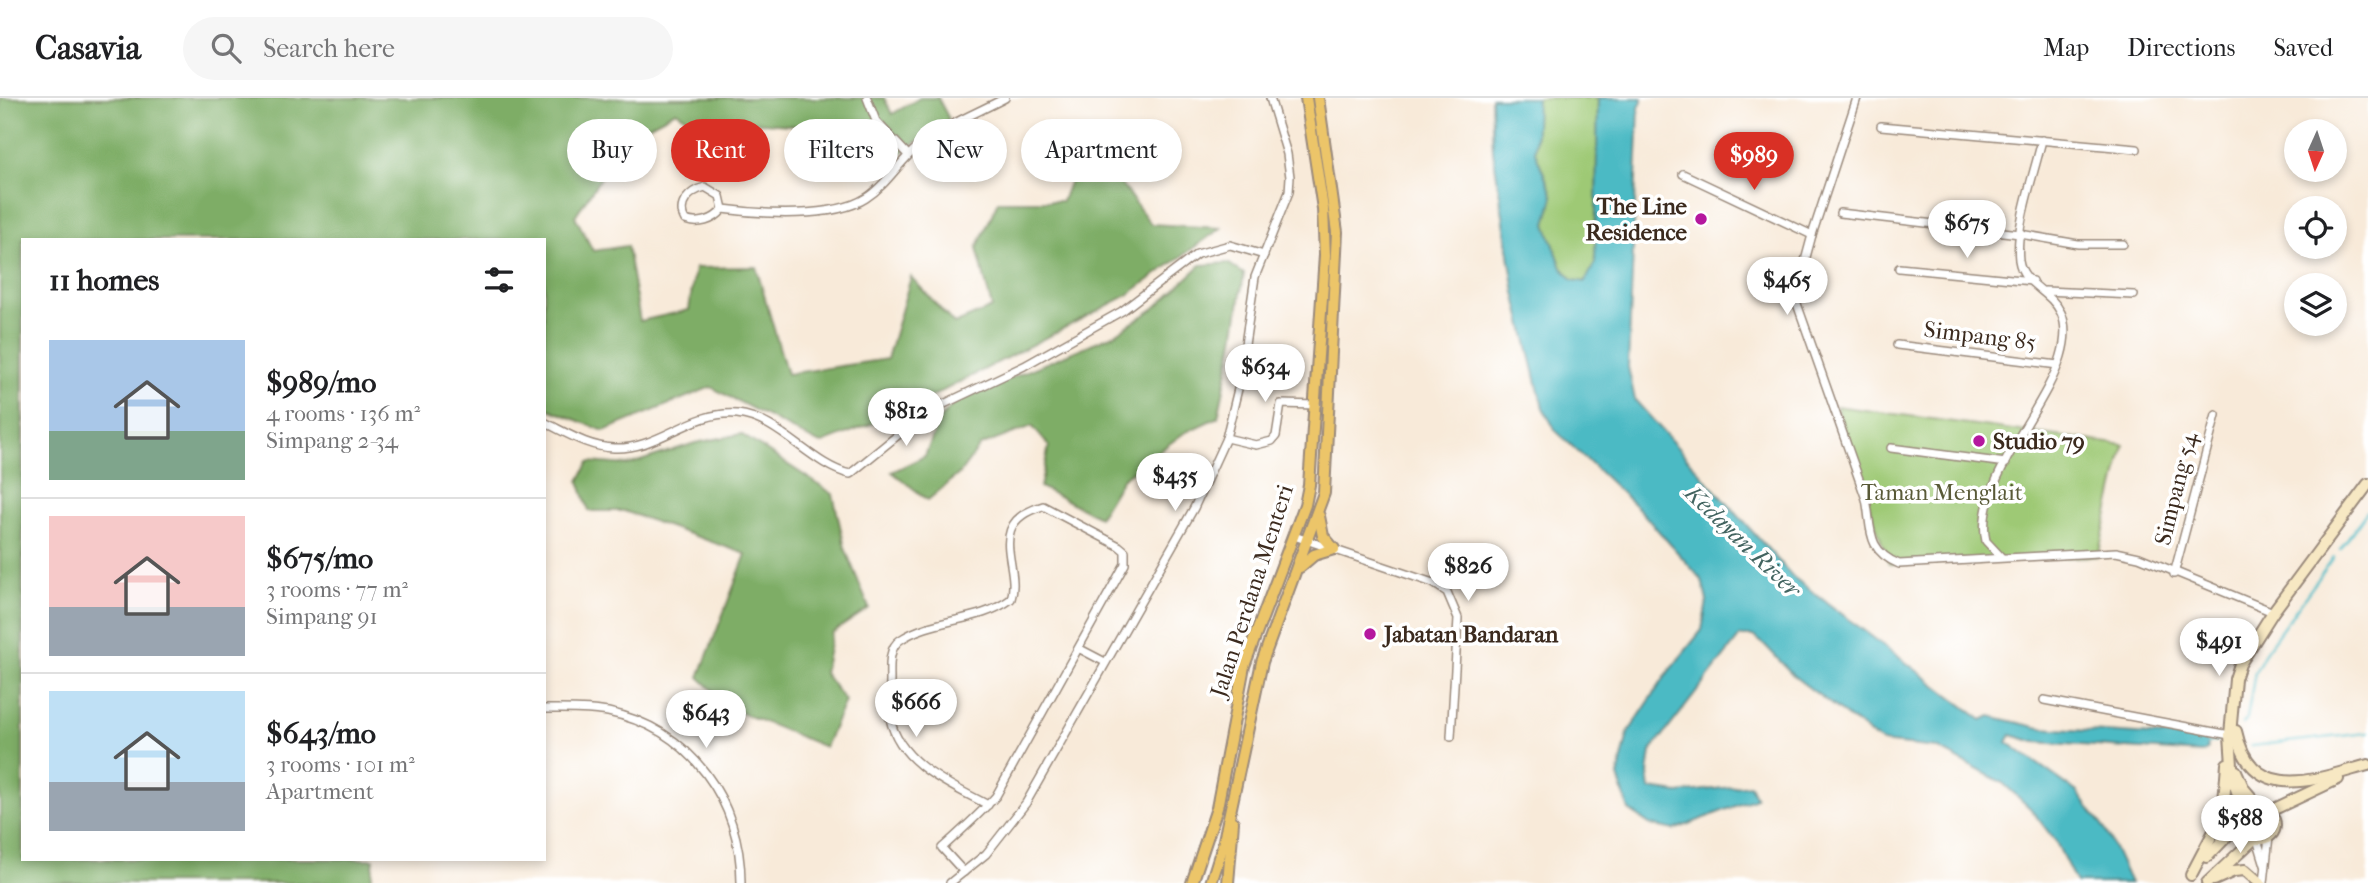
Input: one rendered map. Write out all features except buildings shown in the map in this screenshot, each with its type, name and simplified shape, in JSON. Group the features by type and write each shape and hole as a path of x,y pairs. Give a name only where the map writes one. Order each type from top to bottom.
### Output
{"main road":[{"name":"Jalan Perdana Menteri","path":"1192,883 1217,808 1244,666 1294,536 1310,485 1325,255 1321,197 1306,98"},
{"name":"Jalan Perdana Menteri","path":"1210,883 1223,845 1257,678 1319,513 1326,477 1337,232 1318,98"},
{"path":"2188,879 2223,814 2231,711 2240,664 2273,612 2368,484"},
{"path":"1297,569 1314,555 1334,549 1323,536 1319,513"},
{"path":"2231,711 2245,756 2272,780 2303,783 2368,766"},
{"path":"2230,735 2236,792 2249,832 2256,838"},
{"path":"2207,883 2256,838 2269,836 2275,824 2244,789 2233,762"},
{"path":"2188,879 2254,812 2265,811 2368,766"},
{"path":"1228,883 1235,788"},
{"path":"2207,883 2234,871 2245,870 2262,883"}],"street":[{"path":"867,98 876,121 908,155"},
{"path":"723,209 720,197 705,187 688,196 681,209 685,220 692,222 712,218 723,209 771,213 853,205 867,198 908,155 934,134 1005,98"},
{"path":"950,883 986,854 1012,825 1194,508 1226,438 1239,385 1250,297 1285,206 1290,177 1269,98"},
{"path":"1857,98 1812,235 1795,298 1866,499 1867,526 1877,547 1899,564 2116,552 2139,557 2273,612"},
{"path":"1881,125 2137,149"},
{"path":"2001,557 1991,549 1984,530 1990,501 2006,463 2062,354 2064,319 2059,307 2033,281 2020,263 2020,234 2042,140"},
{"path":"1684,174 1812,235"},
{"path":"1840,214 2020,234 2078,244 2123,244"},
{"path":"546,423 578,440 615,449 652,441 708,416 740,414 761,421 850,474 943,401 1024,366 1122,311 1197,254 1230,245 1264,255"},
{"path":"1899,268 2033,281"},
{"path":"2045,291 2134,295"},
{"name":"Simpang 85","path":"1897,345 2058,365"},
{"path":"1226,438 1256,444 1272,441 1276,436 1281,404 1316,405"},
{"name":"Simpang 54","path":"2174,573 2216,415"},
{"path":"1891,448 2006,463"},
{"path":"964,872 942,848 988,805 1080,649 1125,564 1125,551 1043,506 1029,512 1011,530 1008,549 1013,592 1011,599 992,609 910,635 897,642 890,657 890,719 898,738 922,767 988,805"},
{"path":"1294,536 1433,583 1447,592 1458,618 1451,737"},
{"path":"1080,649 1105,662"},
{"path":"2044,700 2230,735"},
{"path":"546,709 611,713 640,722 685,749 707,772 733,822 741,883"},
{"path":"546,715 574,709"},
{"path":"2262,883 2269,836"},
{"path":"2256,838 2266,869"}],"green space":[{"path":"0,98 884,98 892,114 920,98 938,98 949,119 912,119 912,146 898,156 898,119 784,119 784,125 770,123 770,119 688,119 676,111 657,121 657,119 567,119 567,182 598,182 575,216 593,251 627,246 640,321 689,310 695,268 756,267 787,374 887,359 911,277 954,324 992,308 977,248 998,201 1062,201 1069,182 1120,182 1151,224 1221,228 1128,295 902,412 820,444 711,387 604,431 546,408 546,238 21,238 21,861 374,861 371,883 0,883"},
{"path":"1537,98 1598,98 1595,263 1586,282 1573,280 1562,268 1546,224 1553,196 1535,152"},
{"path":"1228,263 1244,274 1218,417 1184,433 1122,479 1099,517 1040,487 1049,446 1032,426 980,446 960,473 928,500 892,472 925,456 940,419 956,401 1115,334 1155,308 1201,265"},
{"name":"Taman Menglait","path":"1836,406 2124,445 2098,556 1889,564"},
{"path":"741,434 833,494 845,548 869,608 832,633 824,673 845,701 825,747 732,709 699,677 746,554 624,511 589,511 579,481 589,462 628,465 695,443"}],"water":[{"name":"Kedayan River","path":"1491,98 1537,98 1535,152 1553,196 1546,224 1562,268 1573,280 1585,282 1595,263 1598,98 1643,98 1639,108 1628,367 1635,400 1793,577 1982,720 1990,716 2040,728 2201,738 2207,742 2208,749 2202,753 2035,742 2011,735 2007,742 2077,792 2106,831 2130,883 2076,883 2056,842 2030,808 2003,783 1937,748 1881,742 1795,677 1753,636 1740,636 1651,751 1648,773 1650,789 1678,793 1750,785 1756,798 1674,830 1651,825 1629,810 1618,777 1628,733 1669,671 1702,630 1707,601 1702,580 1640,510 1556,431 1543,408 1515,293 1493,151"}],"waterway":[{"path":"2340,549 2368,510"},
{"path":"2243,724 2247,718 2255,672 2266,651 2334,557"},
{"path":"2251,746 2368,733"},
{"path":"2204,744 2218,740"}],"place":[{"name":"The Line Residence","path":"1701,219"},
{"name":"Studio 79","path":"1979,441"},
{"name":"Jabatan Bandaran","path":"1370,634"}]}
